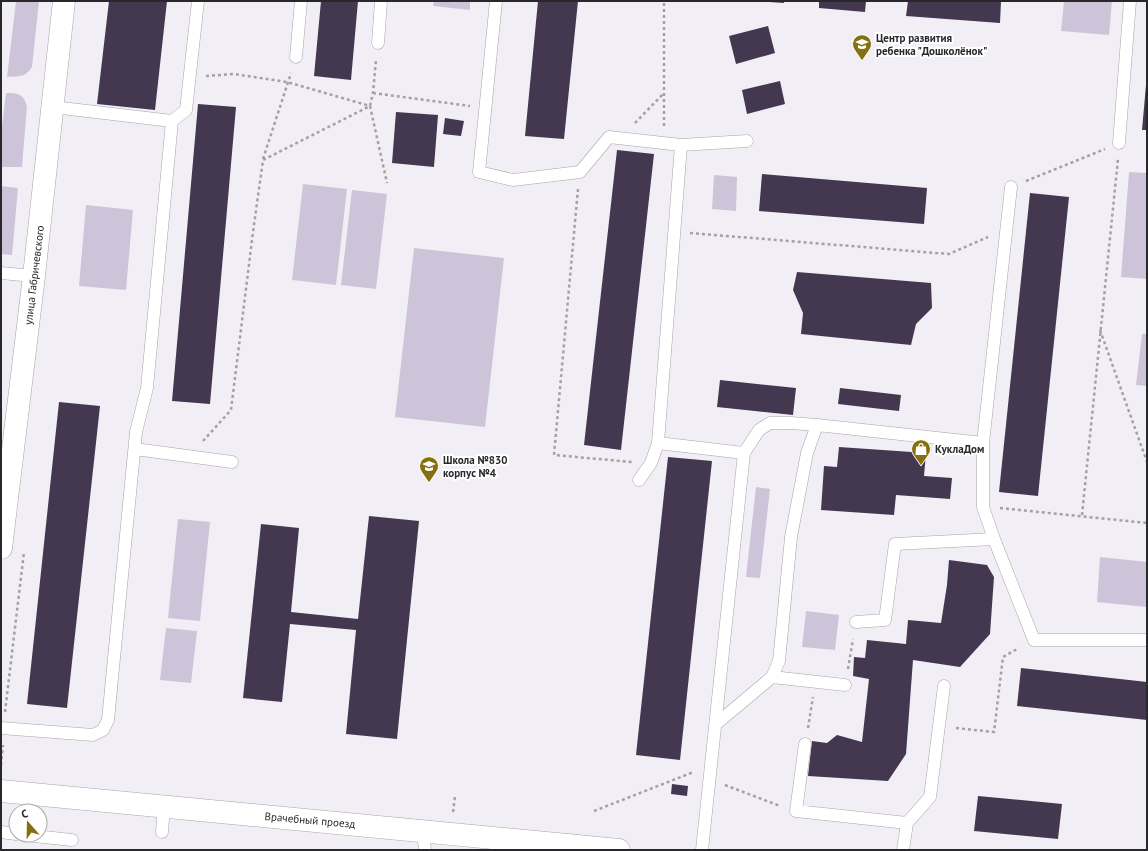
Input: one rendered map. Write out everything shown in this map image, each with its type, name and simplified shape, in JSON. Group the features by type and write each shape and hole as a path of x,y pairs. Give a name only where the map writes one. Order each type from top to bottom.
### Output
{"street":[{"name":"улица Габричевского","path":"1,548 34,276 64,1"},
{"name":"Врачебный проезд","path":"1,791 164,806 424,840 619,850"}],"lane":[{"path":"53,106 172,121 186,110 198,1"},
{"path":"296,58 301,1"},
{"path":"378,43 381,1"},
{"path":"496,1 480,172 513,180 580,172 609,137 681,144 746,141"},
{"path":"1119,143 1130,1"},
{"path":"1,728 93,735 103,730 108,720 136,432 147,388 172,121"},
{"path":"639,480 651,463 658,443 681,144"},
{"path":"1011,187 983,442 983,507 1034,640 1147,640"},
{"path":"1,273 34,276"},
{"path":"702,850 744,453 759,430 770,422 818,425 983,442"},
{"path":"716,724 772,677 779,661 791,537 807,453 818,425"},
{"path":"658,443 744,453"},
{"path":"135,449 232,462"},
{"path":"856,622 885,620 895,544 994,539"},
{"path":"772,677 815,681 845,686"},
{"path":"904,850 907,823 930,797 944,686"},
{"path":"805,744 796,811 907,823"},
{"path":"162,832 164,806"},
{"path":"48,837 72,840"}],"path":[{"path":"664,1 664,142"},
{"path":"378,43 373,93 370,106 387,183"},
{"path":"189,456 231,410 263,160 296,58"},
{"path":"190,77 234,74 287,82 370,106"},
{"path":"373,93 486,108"},
{"path":"620,138 664,93"},
{"path":"263,160 370,106"},
{"path":"1011,187 1119,143 1082,515"},
{"path":"580,172 554,455 651,463"},
{"path":"675,231 949,254 1007,229"},
{"path":"1100,329 1147,462"},
{"path":"983,507 1082,515 1147,523"},
{"path":"845,686 856,622"},
{"path":"940,726 994,732 1003,657 1034,640"},
{"path":"805,744 815,681"},
{"path":"453,814 454,796"}],"shaded area":[{"path":"16,1 39,1 32,67 24,75 7,77"},
{"path":"434,1 470,1 470,10 433,6"},
{"path":"1064,1 1112,1 1109,35 1061,31"},
{"path":"6,93 20,95 24,99 27,106 22,167 1,167 1,135"},
{"path":"1129,172 1147,173 1147,279 1121,277"},
{"path":"714,175 737,177 736,211 712,209"},
{"path":"303,184 347,189 336,285 292,280"},
{"path":"1,186 18,188 12,255 1,254"},
{"path":"352,190 387,194 376,289 341,285"},
{"path":"86,205 133,210 126,290 79,286"},
{"path":"414,248 504,258 485,427 395,417"},
{"path":"1142,334 1147,334 1147,386 1136,385"},
{"path":"756,487 770,489 760,578 746,577"},
{"path":"178,519 210,522 200,621 168,618"},
{"path":"1100,557 1147,562 1147,607 1097,602"},
{"path":"806,611 839,615 835,650 802,647"},
{"path":"166,628 197,631 191,683 160,680"}],"building":[{"path":"109,1 167,1 155,110 97,104"},
{"path":"321,1 358,1 351,80 314,76"},
{"path":"538,1 578,1 564,139 525,136"},
{"path":"784,1 784,3 769,2"},
{"path":"819,1 866,1 865,12 819,8"},
{"path":"908,1 1001,1 1000,23 906,16"},
{"path":"768,26 775,53 736,64 729,36"},
{"path":"780,81 785,104 747,114 742,90"},
{"path":"1146,85 1147,130 1142,130"},
{"path":"198,104 236,107 210,404 172,401"},
{"path":"396,112 438,115 434,167 392,163"},
{"path":"445,118 464,121 461,136 443,134"},
{"path":"617,150 654,154 621,450 584,445"},
{"path":"762,174 927,188 924,224 759,211"},
{"path":"1030,193 1069,197 1038,496 999,492"},
{"path":"797,272 931,283 932,308 916,324 911,345 801,334 803,313 793,290"},
{"path":"720,380 796,388 793,415 717,407"},
{"path":"840,388 901,395 899,411 838,404"},
{"path":"59,402 100,406 67,708 27,704"},
{"path":"839,447 926,453 924,476 952,478 950,499 896,495 894,515 821,510 824,466 837,467"},
{"path":"668,457 712,461 680,760 636,755"},
{"path":"369,516 419,521 397,739 346,734 356,630 290,624 282,702 243,698 261,524 299,528 291,612 358,619"},
{"path":"949,560 987,565 994,577 990,634 960,667 913,660 906,754 888,781 808,776 812,741 827,743 837,735 862,742 869,679 853,676 854,657 865,658 867,640 906,644 908,620 941,623"},
{"path":"1021,668 1147,682 1147,720 1017,706"},
{"path":"672,784 688,786 687,796 671,794"},
{"path":"978,796 1062,804 1058,839 974,831"}],"place":[{"name":"Центр развития ребенка \"Дошколёнок\"","path":"862,61"},
{"name":"КуклаДом","path":"921,466"},
{"name":"Школа №830 корпус №4","path":"429,483"}]}
